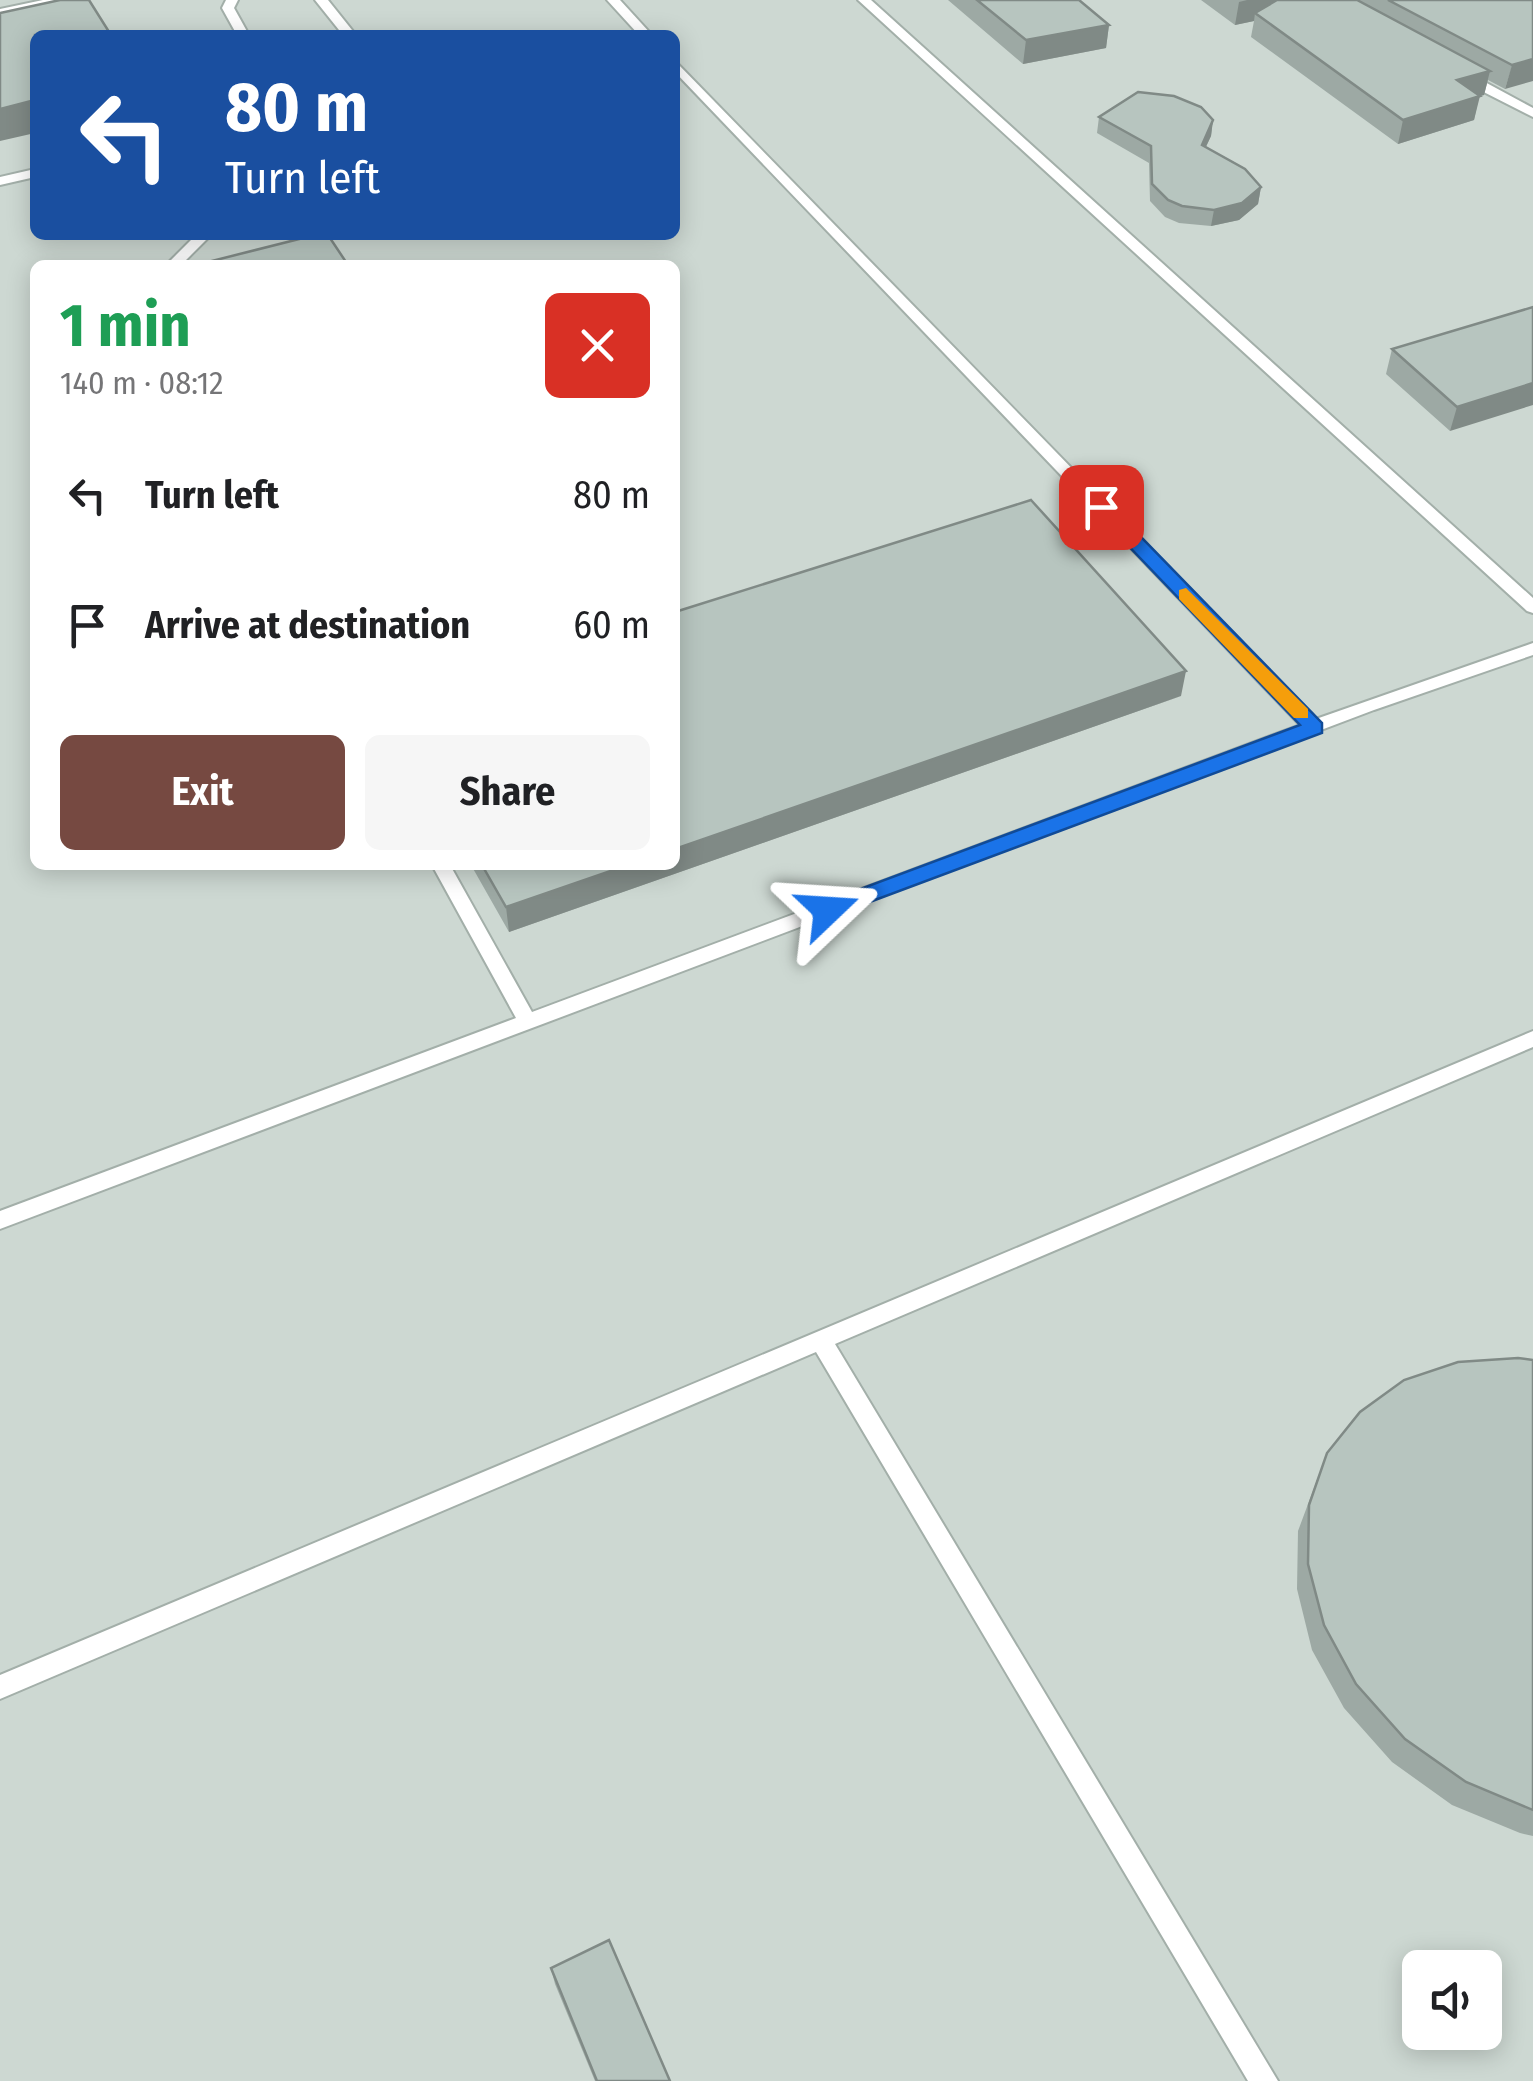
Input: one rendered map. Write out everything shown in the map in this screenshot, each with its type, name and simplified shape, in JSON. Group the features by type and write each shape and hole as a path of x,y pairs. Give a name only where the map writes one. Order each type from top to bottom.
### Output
{"lane":[{"path":"0,13 60,0"},
{"path":"232,0 228,8 240,30"},
{"path":"321,0 346,30"},
{"path":"613,0 641,30"},
{"path":"864,0 1533,608"},
{"path":"680,69 1314,728"},
{"path":"1449,69 1533,113"},
{"path":"0,181 30,174"},
{"path":"178,260 199,240"},
{"path":"0,1220 1368,706 1526,651"},
{"path":"444,870 528,1022"},
{"path":"0,1686 1533,1039"},
{"path":"821,1340 1264,2081"}],"shaded area":[{"path":"0,0 1533,0 1533,2081 0,2081"}],"building":[{"path":"60,0 89,0 108,30 30,30 30,101 0,109 0,13"},
{"path":"977,0 1079,0 1109,25 1026,40"},
{"path":"1277,0 1357,0 1490,71 1457,80 1480,96 1403,120 1255,13"},
{"path":"1388,0 1533,0 1533,59 1512,65"},
{"path":"1138,92 1174,96 1201,107 1213,120 1202,145 1245,169 1261,187 1242,203 1214,210 1168,200 1152,184 1151,146 1099,117"},
{"path":"295,240 331,240 345,260 216,260"},
{"path":"1533,307 1533,383 1457,407 1392,349"},
{"path":"1031,500 1186,671 680,847 680,610"},
{"path":"485,870 613,870 506,907"},
{"path":"1533,1360 1533,1810 1466,1782 1405,1739 1356,1684 1324,1625 1308,1564 1309,1505 1327,1453 1360,1412 1404,1380 1458,1362"},
{"path":"609,1940 670,2081 597,2081 551,1968"}],"slow traffic":[{"path":"1186,594 1301,713"}],"route":[{"path":"828,910 1314,728 1101,507"}]}
